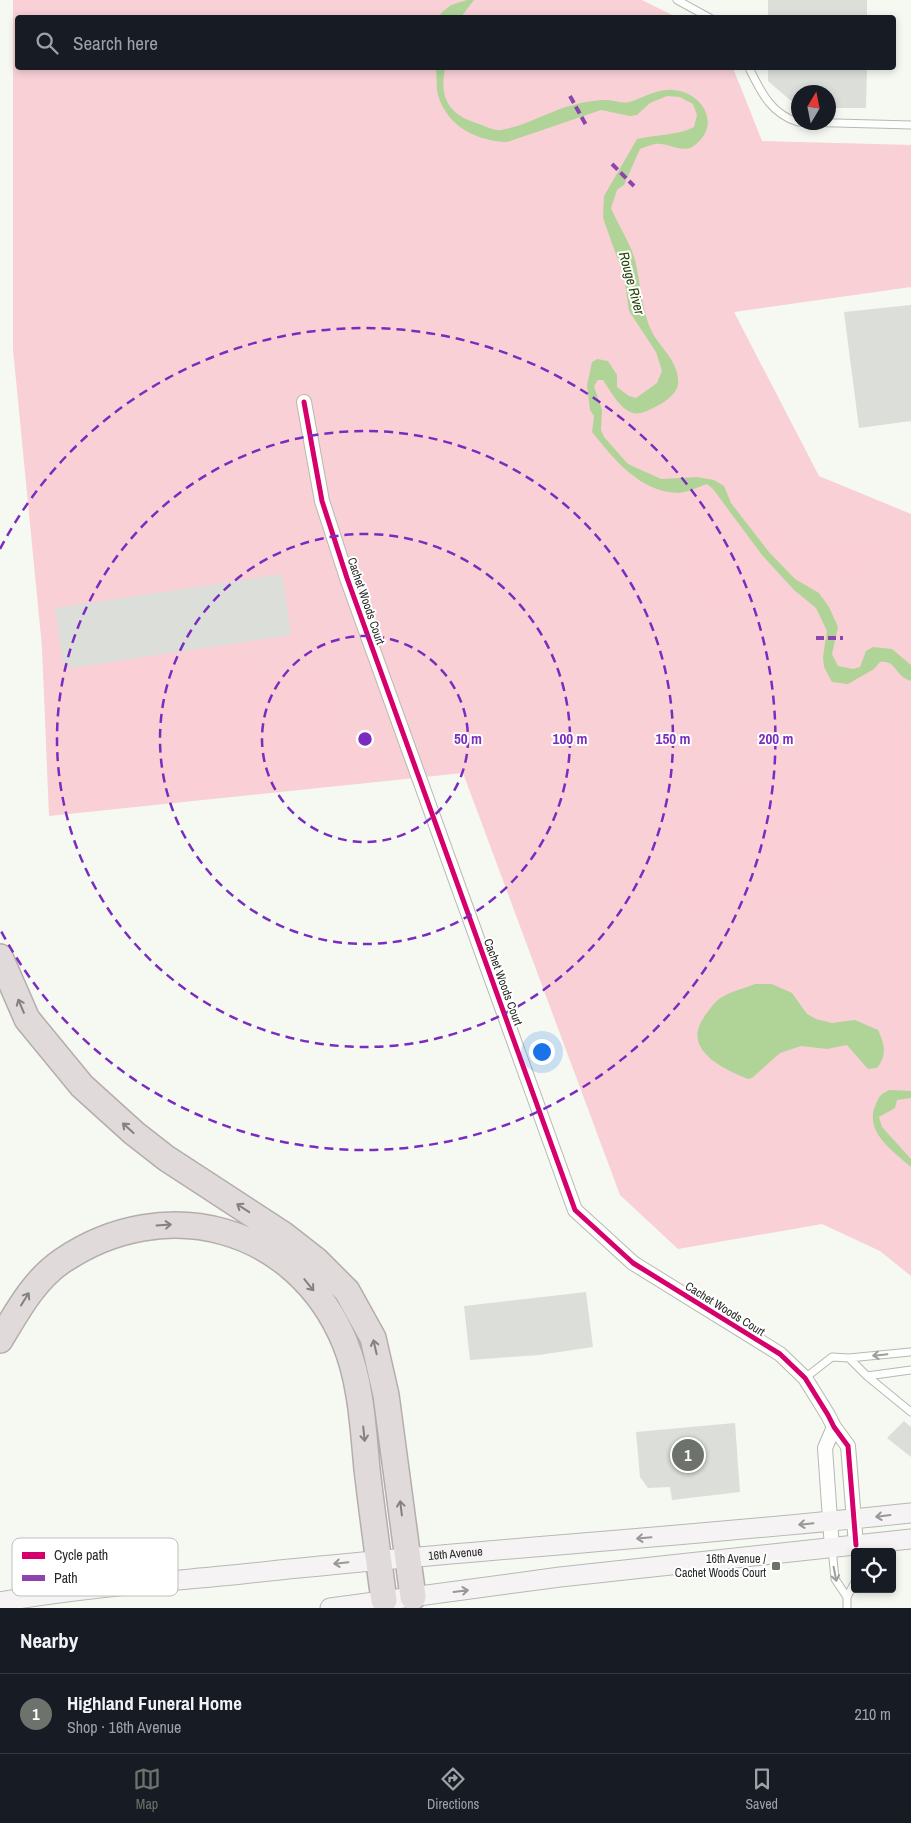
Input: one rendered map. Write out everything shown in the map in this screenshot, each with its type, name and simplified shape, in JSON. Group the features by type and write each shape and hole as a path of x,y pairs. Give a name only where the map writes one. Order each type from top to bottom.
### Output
{"highway":[{"path":"0,957 27,1019 82,1086 134,1133 166,1158 284,1235 316,1260 347,1290 373,1338 386,1395 413,1597"},
{"path":"0,1340 30,1292 61,1261 97,1241 139,1227 185,1224 237,1235 279,1257 298,1272 320,1299 344,1342 360,1397 384,1600"}],"main road":[{"name":"16th Avenue","path":"178,1581 407,1556 854,1520 911,1513"},
{"path":"856,1548 911,1539"},
{"path":"330,1608 560,1577 832,1548 851,1548"},
{"name":"16th Avenue","path":"0,1602 47,1596"}],"street":[{"name":"Cachet Woods Court","path":"304,402 322,501 346,578 575,1210 633,1263 780,1354 805,1378 834,1427 848,1446 856,1548"},
{"path":"832,1548 825,1448 834,1427"}],"lane":[{"path":"677,0 704,15"},
{"path":"750,70 761,94 770,106 785,118 791,120"},
{"path":"836,123 911,125"},
{"path":"805,1378 832,1357 849,1358 910,1352"},
{"path":"849,1358 867,1376 911,1412"},
{"path":"867,1376 911,1370"},
{"path":"832,1548 835,1579 847,1597"},
{"path":"847,1608 847,1597 851,1590"}],"shaded area":[{"path":"13,0 642,0 672,15 15,15 15,70 734,70 762,141 911,145 911,287 734,312 819,476 911,514 911,1276 880,1251 822,1224 678,1249 620,1195 463,773 49,816 42,647 13,349"},
{"path":"700,469 727,479 782,537 890,555 804,603 699,601 684,577 679,517 660,513 659,474"},
{"path":"103,591 126,618 191,643 329,685 339,729 396,774 89,805 75,742"},
{"path":"877,719 905,724 911,730 911,866 749,907 701,915 673,880 663,823 709,799 773,780 826,735"}],"water":[{"path":"474,0 463,15 440,15 451,5"},
{"name":"Rouge River","path":"436,70 445,70 445,97 453,110 460,116 496,130 510,128 577,104 603,100 626,102 661,90 683,92 692,96 700,103 708,119 703,137 695,145 686,149 653,144 640,149 624,185 617,190 611,208 635,260 649,325 653,334 670,357 676,370 678,377 677,389 670,398 659,405 637,413 625,409 603,380 598,380 594,386 602,410 601,430 604,437 628,464 661,479 697,477 714,480 724,486 731,503 769,552 795,579 819,593 829,607 838,627 832,654 838,666 853,669 860,667 866,651 873,647 892,649 911,665 911,681 901,676 890,663 880,662 874,669 848,684 832,682 824,667 823,657 827,631 816,608 794,590 762,555 713,489 707,484 677,493 663,491 651,486 628,472 592,432 594,416 590,410 587,385 592,362 597,359 608,361 617,375 617,387 629,396 636,398 657,383 662,371 656,352 629,311 624,277 603,218 604,196 637,139 674,133 694,127 697,115 693,104 680,97 667,96 650,103 637,115 630,116 601,110 507,142 484,139 464,130 448,115 442,106 437,89"},
{"path":"755,984 772,984 792,993 807,1014 816,1019 832,1023 855,1020 878,1030 884,1054 877,1068 868,1069 847,1045 827,1049 801,1046 780,1053 752,1078 748,1079 717,1064 701,1048 698,1039 698,1029 704,1017 719,999"},
{"path":"889,1090 911,1091 911,1098 897,1100 895,1108 879,1117 882,1127 911,1159 911,1167 882,1140 873,1123 873,1114 877,1101"}],"building":[{"path":"768,0 867,0 867,15 768,15"},
{"path":"768,70 867,70 866,108 836,108 836,85 791,85 791,101 768,81"},
{"path":"911,305 911,421 859,428 844,312"},
{"path":"282,574 291,635 64,669 55,608"},
{"path":"586,1292 593,1347 539,1355 470,1360 464,1306"},
{"path":"904,1421 911,1427 911,1457 887,1438"},
{"path":"735,1423 740,1492 672,1500 670,1487 648,1488 640,1477 636,1432"}],"marked path":[{"path":"570,96 586,125"},
{"path":"612,164 634,186"},
{"path":"816,638 843,638"}],"cycle path":[{"path":"304,402 322,501 347,578 575,1210 633,1263 780,1354 805,1378 834,1427 848,1446 856,1545"}],"place":[{"name":"Highland Funeral Home","path":"688,1455"},
{"name":"16th Avenue / Cachet Woods Court","path":"776,1566"}]}
